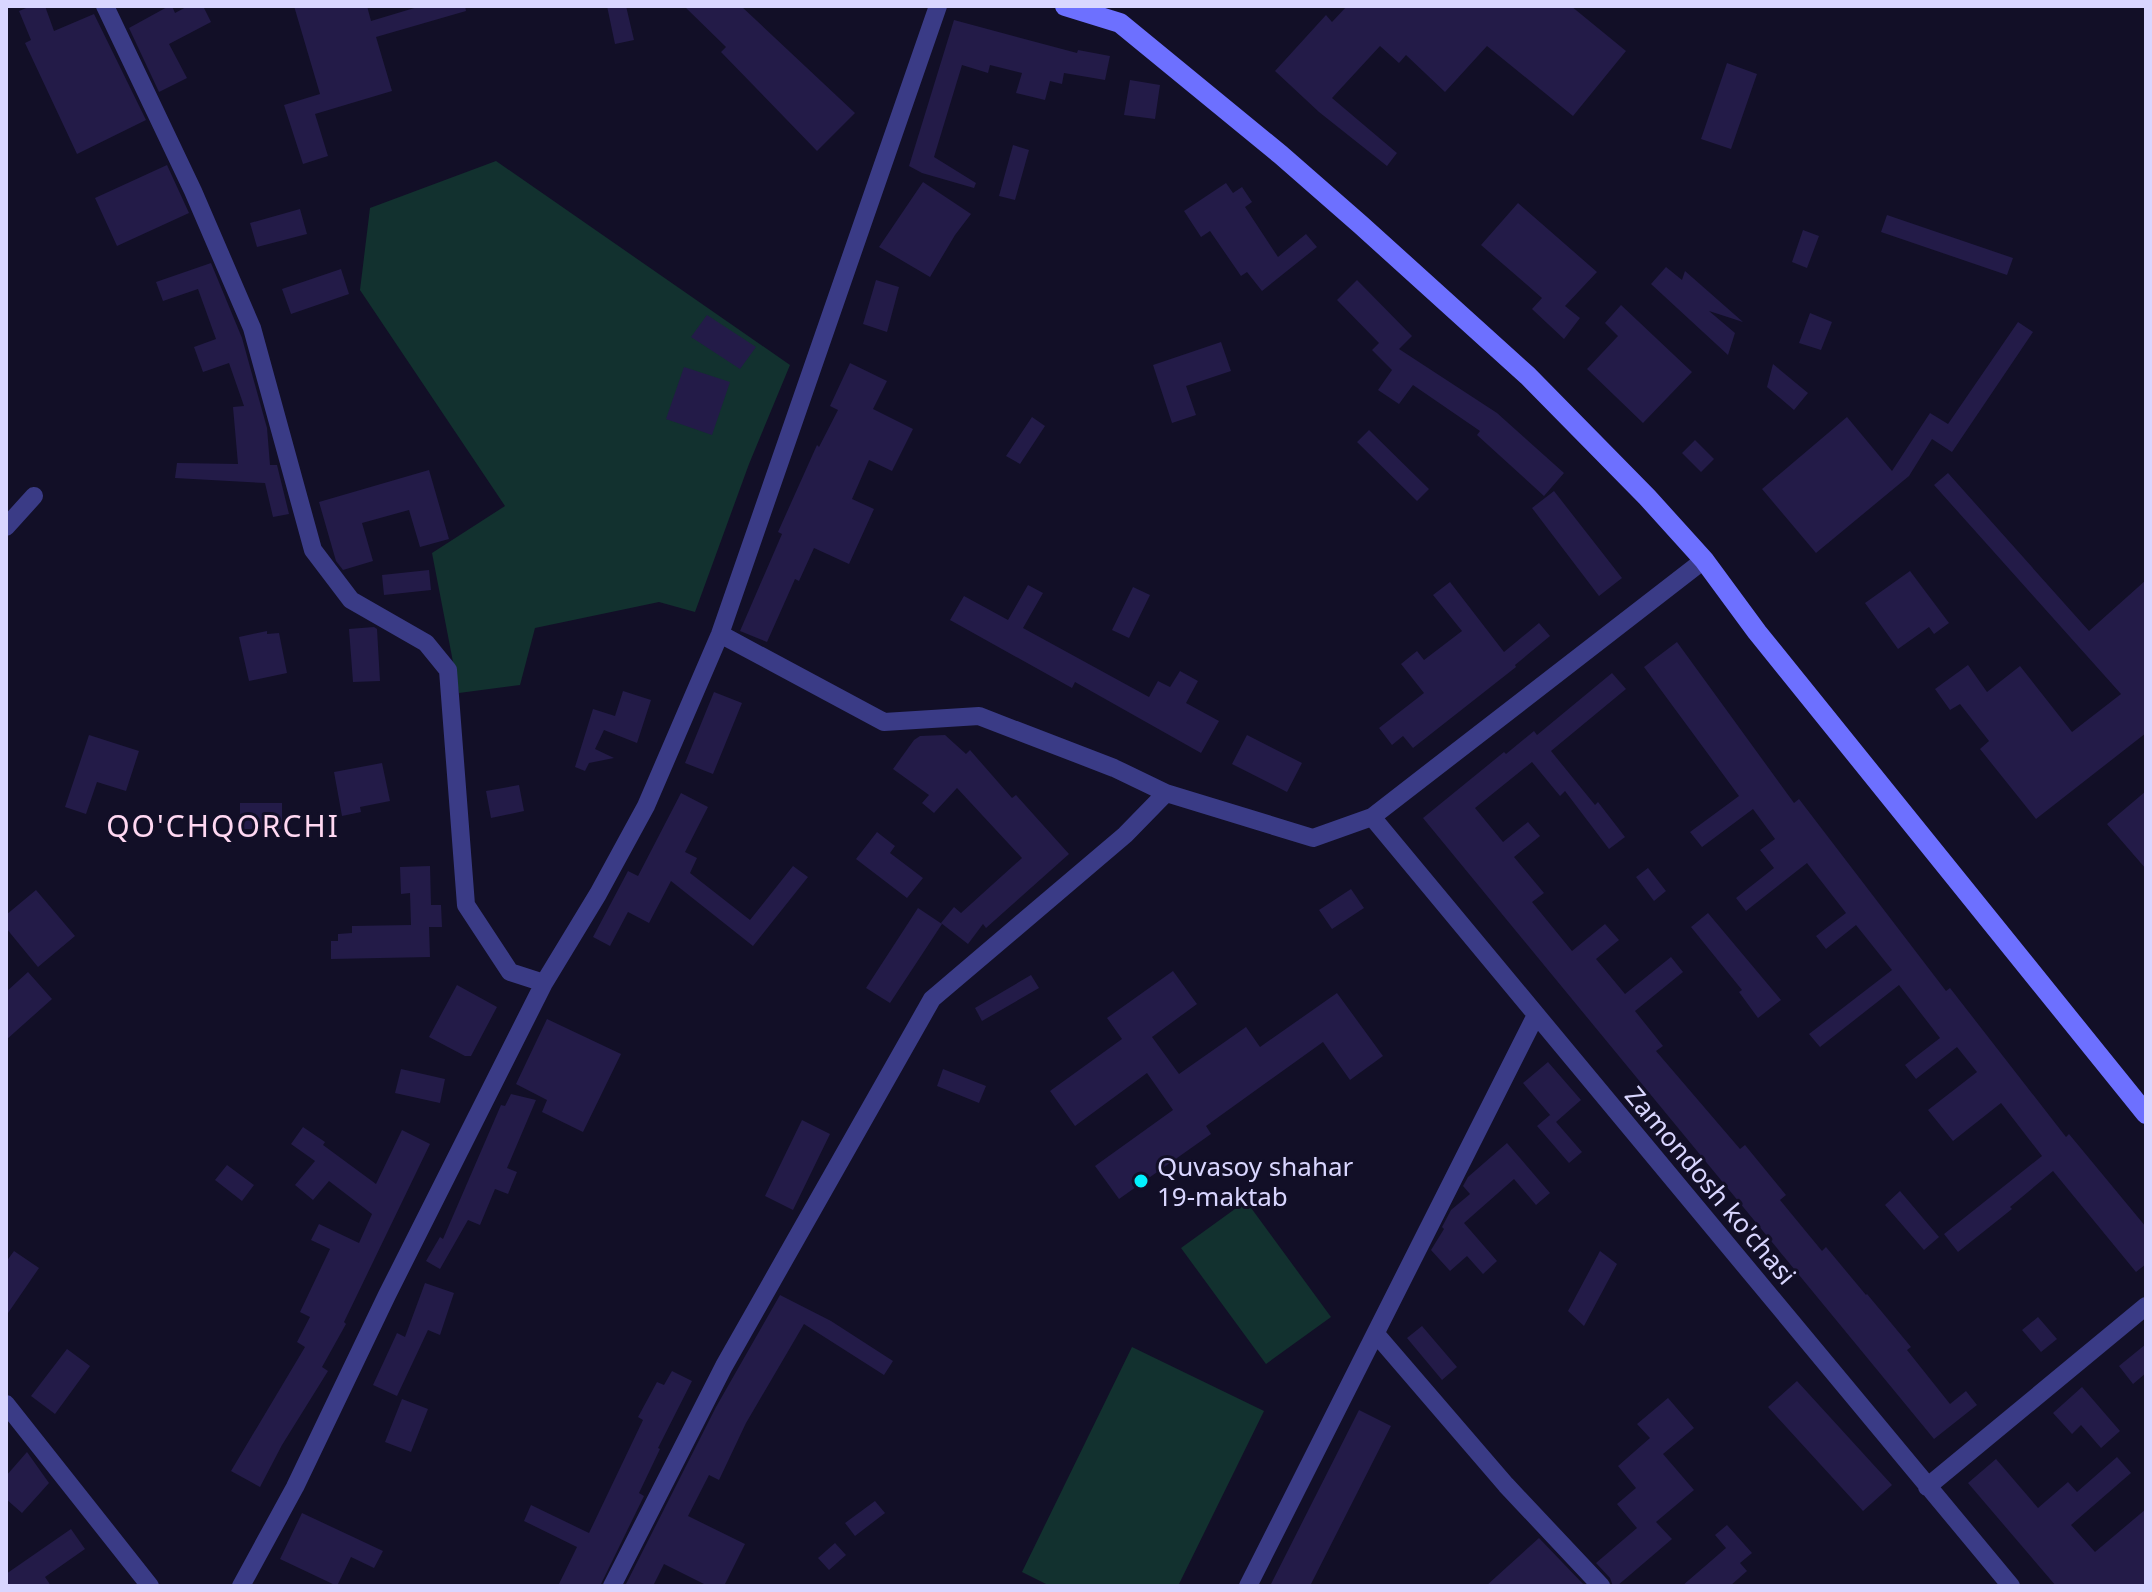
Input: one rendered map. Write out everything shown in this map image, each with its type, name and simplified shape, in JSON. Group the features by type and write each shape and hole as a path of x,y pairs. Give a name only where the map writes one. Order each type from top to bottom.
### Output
{"main road":[{"path":"1065,6 1120,23 1281,155 1528,376 1647,497 1704,560 1757,632 2146,1114"}],"street":[{"path":"105,6 193,191 252,328 313,550 351,600 426,643 448,670 466,905 510,972 544,983"},
{"path":"241,1586 295,1487 387,1295 544,983 646,806 720,634 938,6"},
{"path":"6,527 34,496"},
{"path":"720,634 884,722 979,716 1114,768 1166,793 1313,838 1372,817 1704,560"},
{"path":"612,1586 724,1366 932,999 1125,835 1166,793"},
{"name":"Zamondosh ko'chasi","path":"1372,817 2011,1586"},
{"path":"1248,1586 1536,1015"},
{"path":"1927,1487 2146,1306"},
{"path":"1376,1334 1506,1485 1601,1586"},
{"path":"6,1404 150,1586"}],"green space":[{"path":"496,161 790,365 749,464 695,612 659,602 535,628 520,685 459,693 432,553 505,506 360,290 370,208"},
{"path":"1246,1201 1331,1317 1266,1364 1181,1248"},
{"path":"1132,1347 1264,1411 1178,1586 1050,1586 1022,1572"}],"building":[{"path":"31,6 45,6 54,31 94,14 146,120 77,154 25,43 31,40 19,11"},
{"path":"169,6 175,13 188,6 203,6 211,22 169,44 187,78 159,92 129,28"},
{"path":"294,6 367,6 371,21 421,6 465,6 466,11 376,37 392,91 315,114 328,156 303,164 284,105 320,94"},
{"path":"607,6 626,6 634,40 615,44"},
{"path":"684,6 741,6 855,113 817,151 721,52 726,47"},
{"path":"1347,6 1571,6 1626,51 1573,116 1487,46 1445,92 1406,55 1399,63 1380,46 1332,98 1397,153 1387,166 1319,112 1275,71 1326,15 1332,22"},
{"path":"954,20 1077,53 1078,50 1110,56 1105,80 1064,73 1062,84 1050,81 1045,100 1016,93 1022,73 990,65 988,73 962,65 934,157 976,183 974,188 922,173 909,166"},
{"path":"1727,63 1757,74 1731,149 1701,139"},
{"path":"1130,80 1160,85 1155,119 1124,115"},
{"path":"1013,145 1029,150 1015,200 999,196"},
{"path":"167,165 189,213 117,246 95,198"},
{"path":"923,182 971,214 930,277 879,247"},
{"path":"1226,183 1233,193 1242,187 1252,202 1245,207 1278,257 1306,234 1317,247 1262,291 1247,272 1241,276 1210,231 1201,237 1184,211"},
{"path":"1518,203 1597,272 1565,306 1580,318 1564,339 1532,309 1542,298 1481,245"},
{"path":"300,209 307,234 257,247 250,223"},
{"path":"1887,215 2013,258 2007,275 1881,232"},
{"path":"1803,230 1819,236 1807,268 1792,262"},
{"path":"211,263 242,338 267,428 270,465 277,465 289,514 273,517 265,483 175,478 177,463 238,464 233,407 244,406 229,363 203,372 194,347 216,339 198,289 163,301 156,282"},
{"path":"1666,267 1682,280 1685,271 1743,322 1709,311 1735,333 1728,355 1651,284"},
{"path":"341,269 349,294 291,314 282,289"},
{"path":"876,280 899,287 887,332 863,324"},
{"path":"1357,280 1412,336 1399,349 1497,413 1564,473 1544,496 1477,435 1480,431 1413,385 1399,404 1378,390 1392,370 1372,350 1379,343 1337,300"},
{"path":"1621,305 1692,372 1643,423 1587,369 1618,336 1605,323"},
{"path":"1810,313 1832,322 1821,350 1799,343"},
{"path":"707,315 756,347 740,369 691,337"},
{"path":"2018,322 2033,332 1952,452 1932,439 1909,476 1816,553 1762,489 1847,417 1892,471 1930,413 1948,424"},
{"path":"1221,342 1231,371 1186,386 1196,415 1172,423 1153,365"},
{"path":"850,363 887,381 873,409 913,429 892,471 869,460 852,499 874,509 849,564 814,548 799,581 795,579 767,642 740,631 782,534 778,532 817,445 819,447 838,410 830,406"},
{"path":"1773,364 1808,393 1794,410 1767,387"},
{"path":"684,367 730,382 712,435 666,419"},
{"path":"1032,417 1045,426 1020,464 1006,456"},
{"path":"1369,430 1429,489 1417,501 1357,442"},
{"path":"1695,440 1714,459 1701,472 1682,453"},
{"path":"429,470 449,539 420,547 409,510 362,523 373,561 343,570 336,561 319,502"},
{"path":"1948,473 2089,631 2146,580 2146,733 2036,819 1980,749 1989,741 1960,704 1950,710 1935,689 1968,665 1987,692 2020,666 2072,732 2121,694 1934,485"},
{"path":"1554,491 1622,578 1599,596 1532,508"},
{"path":"429,570 431,590 384,595 382,575"},
{"path":"1910,571 1949,623 1934,634 1929,627 1898,649 1865,603"},
{"path":"1450,582 1504,652 1539,623 1550,636 1516,667 1413,748 1403,736 1392,745 1379,728 1424,693 1401,664 1417,651 1424,660 1462,631 1433,595"},
{"path":"1028,585 1043,593 1023,628 1149,697 1158,681 1170,687 1180,671 1198,681 1186,703 1219,721 1201,753 1075,682 1072,688 950,620 964,596 1008,620"},
{"path":"1133,587 1150,595 1129,638 1112,630"},
{"path":"349,629 377,629 380,681 353,682"},
{"path":"267,631 267,634 279,633 287,673 249,681 239,637"},
{"path":"1677,642 1794,803 1799,799 1946,991 1950,988 2066,1137 2069,1134 2146,1227 2146,1264 2136,1272 2053,1171 1958,1252 1944,1234 2042,1156 2001,1103 1953,1141 1928,1110 1977,1072 1957,1047 1916,1079 1905,1065 1940,1038 1899,985 1820,1047 1809,1034 1892,970 1856,925 1826,949 1816,936 1846,913 1807,863 1746,911 1736,898 1774,868 1760,850 1775,839 1753,809 1702,847 1690,832 1739,796 1644,667"},
{"path":"1612,673 1626,689 1551,751 1625,837 1609,849 1565,791 1560,796 1532,762 1475,808 1503,842 1528,822 1540,836 1514,857 1544,893 1532,902 1572,951 1605,924 1619,940 1596,959 1625,994 1671,957 1683,972 1635,1011 1663,1046 1656,1051 1740,1149 1745,1145 1786,1195 1780,1200 1822,1251 1826,1247 1867,1294 1911,1347 1907,1350 1950,1404 1966,1391 1977,1405 1934,1439 1423,818 1504,752 1506,754 1534,731 1537,735"},
{"path":"623,691 651,700 637,743 604,730 595,749 614,758 589,763 585,771 575,767 593,709 615,716"},
{"path":"714,692 742,703 713,774 685,763"},
{"path":"89,735 139,751 126,791 97,782 86,814 65,807"},
{"path":"945,735 966,754 970,750 1012,798 1016,795 1069,854 986,928 983,924 968,944 941,923 954,907 961,913 1022,858 957,788 934,813 922,803 929,795 893,769 920,736"},
{"path":"1247,735 1302,763 1287,792 1232,764"},
{"path":"382,763 390,801 360,807 361,812 342,816 334,772"},
{"path":"519,785 524,811 491,818 486,791"},
{"path":"2146,791 2146,869 2107,824"},
{"path":"681,793 708,807 685,852 697,858 690,873 750,920 793,866 808,877 753,946 671,881 649,923 628,912 610,946 593,937 628,871 638,876"},
{"path":"240,803 282,803 282,829 240,829"},
{"path":"877,832 895,846 890,853 923,878 907,898 856,859"},
{"path":"430,866 431,905 441,905 442,927 429,927 430,957 331,959 331,941 338,941 338,934 352,933 352,926 411,925 410,893 401,894 400,867"},
{"path":"1648,868 1666,891 1654,901 1636,877"},
{"path":"1351,889 1364,908 1332,929 1319,910"},
{"path":"36,890 75,936 38,967 6,928 6,915"},
{"path":"918,908 942,924 890,1003 866,988"},
{"path":"1708,913 1781,1000 1758,1018 1739,992 1742,990 1691,927"},
{"path":"1173,971 1197,1004 1152,1037 1179,1074 1246,1027 1260,1047 1337,993 1383,1056 1350,1080 1323,1042 1206,1126 1211,1134 1119,1199 1095,1166 1173,1110 1147,1073 1075,1126 1050,1091 1122,1039 1107,1018"},
{"path":"28,972 52,999 6,1040 6,992"},
{"path":"1031,975 1039,988 982,1021 975,1008"},
{"path":"457,985 497,1007 471,1056 465,1056 429,1037"},
{"path":"547,1019 621,1054 583,1132 542,1112 547,1100 516,1084"},
{"path":"1548,1062 1581,1100 1556,1122 1523,1083"},
{"path":"401,1069 445,1079 440,1103 395,1093"},
{"path":"943,1069 986,1086 979,1103 937,1086"},
{"path":"511,1094 536,1100 507,1168 517,1172 508,1194 495,1189 480,1225 468,1220 440,1269 426,1261 440,1237 443,1239 501,1105 505,1106"},
{"path":"1550,1115 1582,1152 1569,1163 1537,1126"},
{"path":"802,1120 830,1134 793,1210 765,1196"},
{"path":"303,1127 376,1184 402,1130 430,1144 344,1322 346,1324 322,1367 328,1371 260,1487 231,1471 305,1347 297,1342 310,1317 300,1312 330,1249 311,1240 319,1224 359,1243 372,1214 329,1181 313,1200 295,1185 315,1161 291,1144"},
{"path":"1507,1143 1550,1193 1536,1205 1514,1179 1464,1223 1497,1261 1483,1274 1467,1256 1450,1271 1431,1250 1451,1210 1470,1194 1463,1186 1468,1177"},
{"path":"227,1165 254,1185 242,1201 215,1180"},
{"path":"1900,1191 1939,1237 1924,1250 1885,1205"},
{"path":"14,1251 39,1268 6,1316 6,1262"},
{"path":"1600,1251 1617,1264 1584,1326 1568,1311"},
{"path":"425,1283 454,1293 440,1335 428,1330 397,1396 373,1385 397,1333 405,1337"},
{"path":"780,1295 831,1321 893,1361 884,1375 804,1324 746,1423 719,1480 709,1475 688,1516 745,1544 724,1586 708,1586 664,1564 653,1586 625,1586 716,1407"},
{"path":"2038,1317 2057,1339 2041,1352 2022,1330"},
{"path":"1422,1326 1457,1367 1442,1380 1407,1338"},
{"path":"2146,1344 2146,1373 2133,1384 2119,1366"},
{"path":"67,1349 90,1366 55,1414 31,1396"},
{"path":"672,1371 692,1381 658,1448 639,1493 644,1496 600,1586 558,1586 577,1547 524,1521 531,1505 589,1533 643,1420 638,1417 657,1382 664,1385"},
{"path":"1797,1381 1892,1485 1863,1511 1768,1407"},
{"path":"2082,1387 2120,1431 2101,1448 2081,1425 2072,1434 2053,1413"},
{"path":"1668,1398 1694,1428 1663,1454 1694,1490 1656,1522 1672,1539 1617,1586 1613,1586 1596,1563 1637,1528 1617,1504 1636,1488 1618,1466 1650,1438 1637,1424"},
{"path":"402,1399 428,1409 411,1452 385,1442"},
{"path":"1359,1410 1391,1426 1310,1586 1270,1586"},
{"path":"27,1452 49,1483 22,1513 6,1499 6,1476"},
{"path":"2117,1457 2131,1473 2071,1525 2095,1552 2146,1509 2146,1586 2056,1586 1968,1483 1996,1459 2038,1508 2068,1482 2077,1492"},
{"path":"875,1501 885,1513 855,1536 845,1523"},
{"path":"302,1513 383,1551 374,1568 351,1557 337,1586 280,1559"},
{"path":"1727,1525 1752,1553 1740,1563 1747,1571 1730,1586 1682,1586 1726,1548 1715,1535"},
{"path":"71,1529 85,1549 45,1577 51,1586 6,1586 6,1574"},
{"path":"1539,1538 1585,1586 1486,1586"},
{"path":"835,1543 846,1555 829,1570 818,1558"}],"place":[{"name":"Quvasoy shahar 19-maktab","path":"1141,1181"}],"district":[{"name":"QO'CHQORCHI","path":"223,825"}]}
